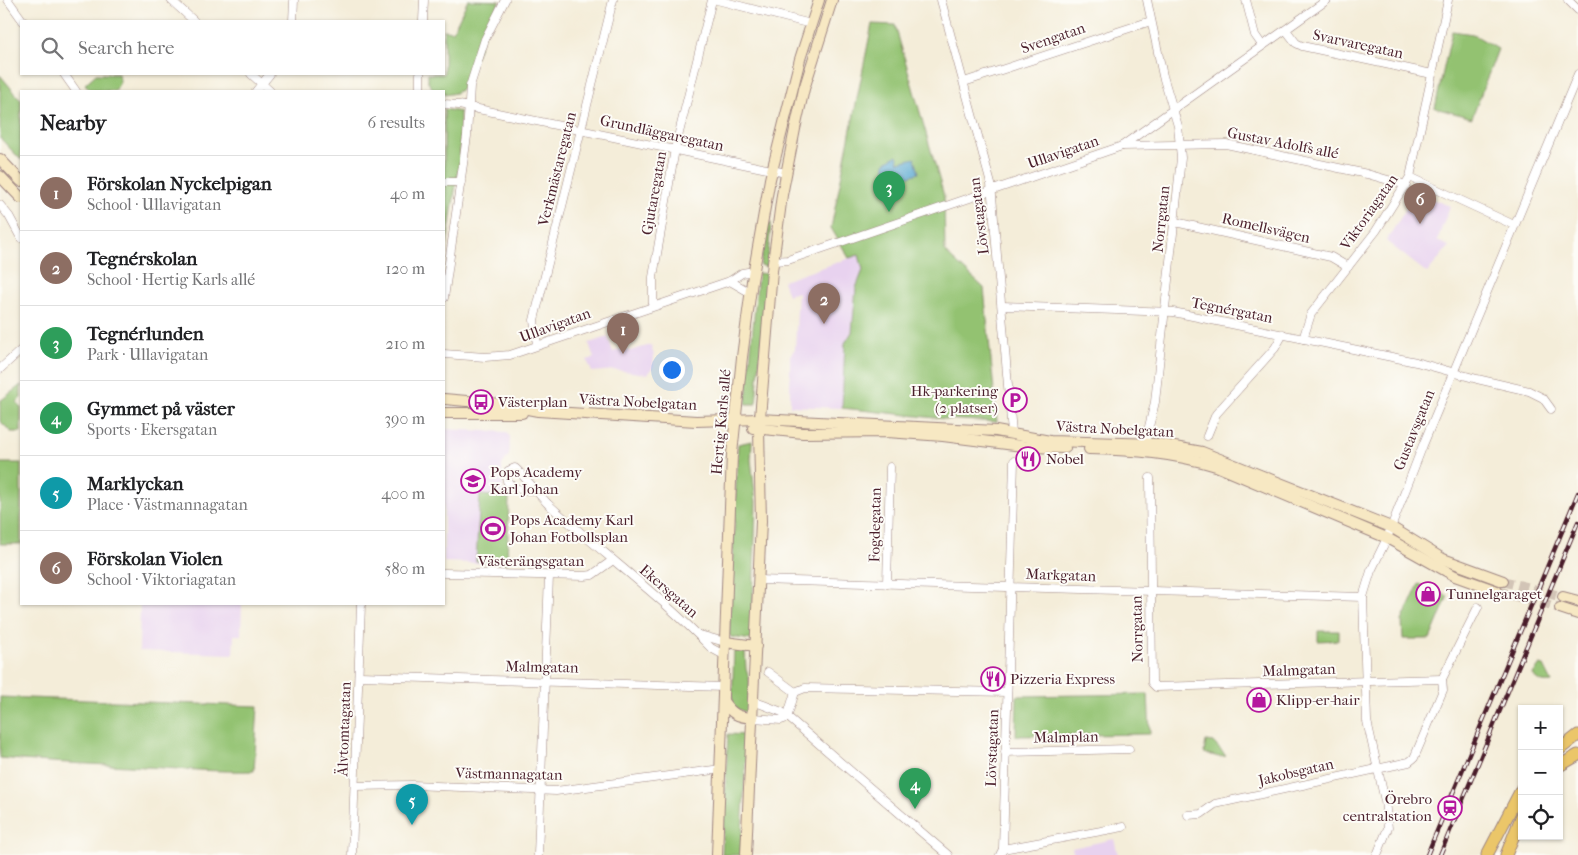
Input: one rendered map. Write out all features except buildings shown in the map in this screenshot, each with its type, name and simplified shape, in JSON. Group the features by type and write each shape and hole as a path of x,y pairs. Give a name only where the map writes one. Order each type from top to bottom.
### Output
{"main road":[{"name":"Hertig Karls allé","path":"717,855 732,454 750,293 773,169 800,59 818,0"},
{"path":"746,855 761,521 759,419 774,261 786,173 804,89 832,0"},
{"path":"812,24 823,27"},
{"path":"0,159 19,179"},
{"path":"0,176 20,197"},
{"name":"Västra Nobelgatan","path":"445,399 501,404 538,411 696,421 759,419 890,424 1012,433 1050,441 1171,445 1202,452 1391,528 1443,558 1502,581"},
{"name":"Västra Nobelgatan","path":"445,413 501,414 538,411"},
{"name":"Västra Nobelgatan","path":"737,421 759,430 803,433 894,433 943,436 1030,447 1144,451 1170,454 1216,466 1387,538 1455,576 1497,591"},
{"path":"1563,597 1578,601"},
{"path":"1560,608 1578,614"},
{"path":"725,642 756,646"},
{"path":"723,701 731,713 740,717 753,718"},
{"path":"1563,747 1578,735"},
{"path":"1563,764 1578,755"},
{"path":"1488,855 1518,795"},
{"path":"1506,855 1518,825"}],"street":[{"path":"10,0 23,20"},
{"path":"171,0 193,20"},
{"path":"294,0 294,20"},
{"path":"423,20 424,0"},
{"path":"445,291 460,182 470,86 480,53 505,0"},
{"name":"Verkmästaregatan","path":"537,345 534,320 613,0"},
{"name":"Gjutaregatan","path":"653,305 653,277 675,149 712,0"},
{"path":"717,0 812,24"},
{"name":"Lövstagatan","path":"941,0 992,191 1012,433"},
{"name":"Norrgatan","path":"1145,443 1152,418 1165,311 1181,145 1174,107 1163,76 1147,0"},
{"path":"1246,0 1255,35 1262,45"},
{"name":"Ullavigatan","path":"774,261 788,260 1122,146 1174,107 1286,30 1307,12 1327,0"},
{"name":"Viktoriagatan","path":"1303,339 1311,314 1376,231 1410,177 1448,0"},
{"path":"1568,0 1578,10"},
{"name":"Svengatan","path":"964,82 1151,21"},
{"name":"Svarvaregatan","path":"1286,30 1296,43 1302,46 1432,74"},
{"name":"Gustavsgatan","path":"1377,855 1388,828 1387,812 1367,721 1363,598 1372,571 1387,538 1452,373 1578,74"},
{"path":"65,75 75,90"},
{"path":"252,75 269,90"},
{"path":"257,90 269,75"},
{"path":"420,75 420,90"},
{"name":"Grundläggaregatan","path":"445,104 469,107 786,173"},
{"name":"Gustav Adolfs allé","path":"1122,146 1234,145 1406,185"},
{"path":"1410,177 1514,225"},
{"path":"445,182 460,182"},
{"path":"0,205 9,216 20,236"},
{"name":"Romellsvägen","path":"1175,222 1331,257 1348,267"},
{"name":"Ullavigatan","path":"445,354 510,355 653,305 730,281 742,273 754,270"},
{"path":"730,281 750,293"},
{"name":"Tegnérgatan","path":"1002,306 1165,311 1416,362 1452,373 1529,390 1543,398 1552,409"},
{"path":"1207,436 1216,414 1275,348 1283,334"},
{"path":"0,369 20,351"},
{"name":"Lövstagatan","path":"1001,852 1014,461"},
{"name":"Fogdegatan","path":"887,584 890,467"},
{"name":"Norrgatan","path":"1150,478 1152,682 1156,688"},
{"name":"Ekersgatan","path":"533,490 698,634 711,648 724,655"},
{"name":"Västerängsgatan","path":"445,573 549,576 592,575 613,560"},
{"path":"538,855 549,576"},
{"name":"Markgatan","path":"758,580 1363,598"},
{"name":"Älvtomtagatan","path":"352,855 360,676 361,605"},
{"path":"1442,679 1478,607"},
{"name":"Ekersgatan","path":"698,634 725,642"},
{"path":"768,672 795,692 814,688 1007,692"},
{"name":"Malmgatan","path":"360,676 724,687"},
{"name":"Malmgatan","path":"1156,688 1442,679"},
{"name":"Jakobsgatan","path":"1188,815 1201,814 1215,804 1411,761 1414,758 1443,690 1442,679"},
{"path":"787,718 795,692"},
{"path":"753,701 782,712 948,855"},
{"path":"753,718 781,720 787,718"},
{"name":"Malmplan","path":"1005,752 1128,749"},
{"name":"Västmannagatan","path":"355,786 396,785 556,791 721,769"},
{"path":"1001,852 1123,827"}],"shaded area":[{"path":"1416,193 1450,206 1437,241 1449,246 1427,273 1386,241"},
{"path":"859,255 863,270 856,288 852,332 845,343 842,408 790,406 790,355 795,349 798,292 788,295 783,281"},
{"path":"608,337 613,352 621,349 630,351 651,345 654,356 653,367 647,374 616,370 592,372 587,360 594,358 589,343"},
{"name":"Pops Academy Karl Johan","path":"445,429 506,432 510,437 509,455 502,465 503,497 509,497 507,564 445,562"},
{"path":"140,605 242,605 241,635 234,635 233,654 139,651"},
{"path":"1114,839 1118,855 1074,855 1072,848"}],"green space":[{"path":"468,0 500,1 484,34 464,88 455,93 445,95 445,90 434,90 428,82 428,75 445,75 445,30 453,31"},
{"path":"872,24 895,25 944,196 945,252 984,288 997,422 945,419 842,408 845,343 852,332 856,288 863,270 859,255 849,258 831,228"},
{"path":"1452,31 1473,34 1498,49 1472,118 1435,108"},
{"path":"0,75 20,99 20,159 0,138"},
{"path":"95,75 118,75 120,82 116,90 90,90 85,84"},
{"path":"445,109 460,112 460,159 445,255"},
{"path":"771,223 767,267 760,265 767,225"},
{"path":"758,273 767,274 756,404 746,404"},
{"path":"20,386 20,399 17,402 20,406 20,432 11,432 0,421 0,401"},
{"path":"752,441 751,460 756,502 752,640 731,637 729,635 738,444"},
{"path":"0,463 20,463 20,544 0,544"},
{"name":"Pops Academy Karl Johan Fotbollsplan","path":"480,495 509,497 507,564 476,561"},
{"path":"1419,584 1448,596 1430,639 1403,639 1402,621"},
{"path":"1318,631 1339,631 1339,640 1318,641"},
{"path":"737,647 745,652 746,669 750,682 748,710 745,712 733,707 732,704 734,649"},
{"path":"1540,665 1544,666 1552,682 1536,679 1533,674"},
{"path":"1148,694 1150,734 1016,736 1017,696"},
{"path":"0,697 258,706 254,771 200,770 0,758"},
{"path":"728,734 747,735 741,855 722,855"},
{"path":"1206,741 1213,742 1226,756 1219,757 1204,753"}],"water":[{"path":"897,155 899,162 915,158 919,173 896,179 887,176 885,163"}],"tunnel":[{"path":"1503,581 1563,597"},
{"path":"1497,591 1560,608"}],"railway":[{"path":"1427,855 1578,493"},
{"path":"1440,855 1578,522"}],"place":[{"name":"Tegnérlunden","path":"889,212"},
{"name":"Förskolan Violen","path":"1420,224"},
{"name":"Tegnérskolan","path":"824,324"},
{"name":"Förskolan Nyckelpigan","path":"623,354"},
{"name":"Hk-parkering (2 platser)","path":"1015,400"},
{"name":"Västerplan","path":"481,402"},
{"name":"Nobel","path":"1028,459"},
{"name":"Pops Academy Karl Johan","path":"473,481"},
{"name":"Pops Academy Karl Johan Fotbollsplan","path":"493,529"},
{"name":"Tunnelgaraget","path":"1428,594"},
{"name":"Pizzeria Express","path":"993,679"},
{"name":"Klipp-er-hair","path":"1259,700"},
{"name":"Örebro centralstation","path":"1450,808"},
{"name":"Gymmet på väster","path":"915,809"},
{"name":"Marklyckan","path":"412,825"}]}
